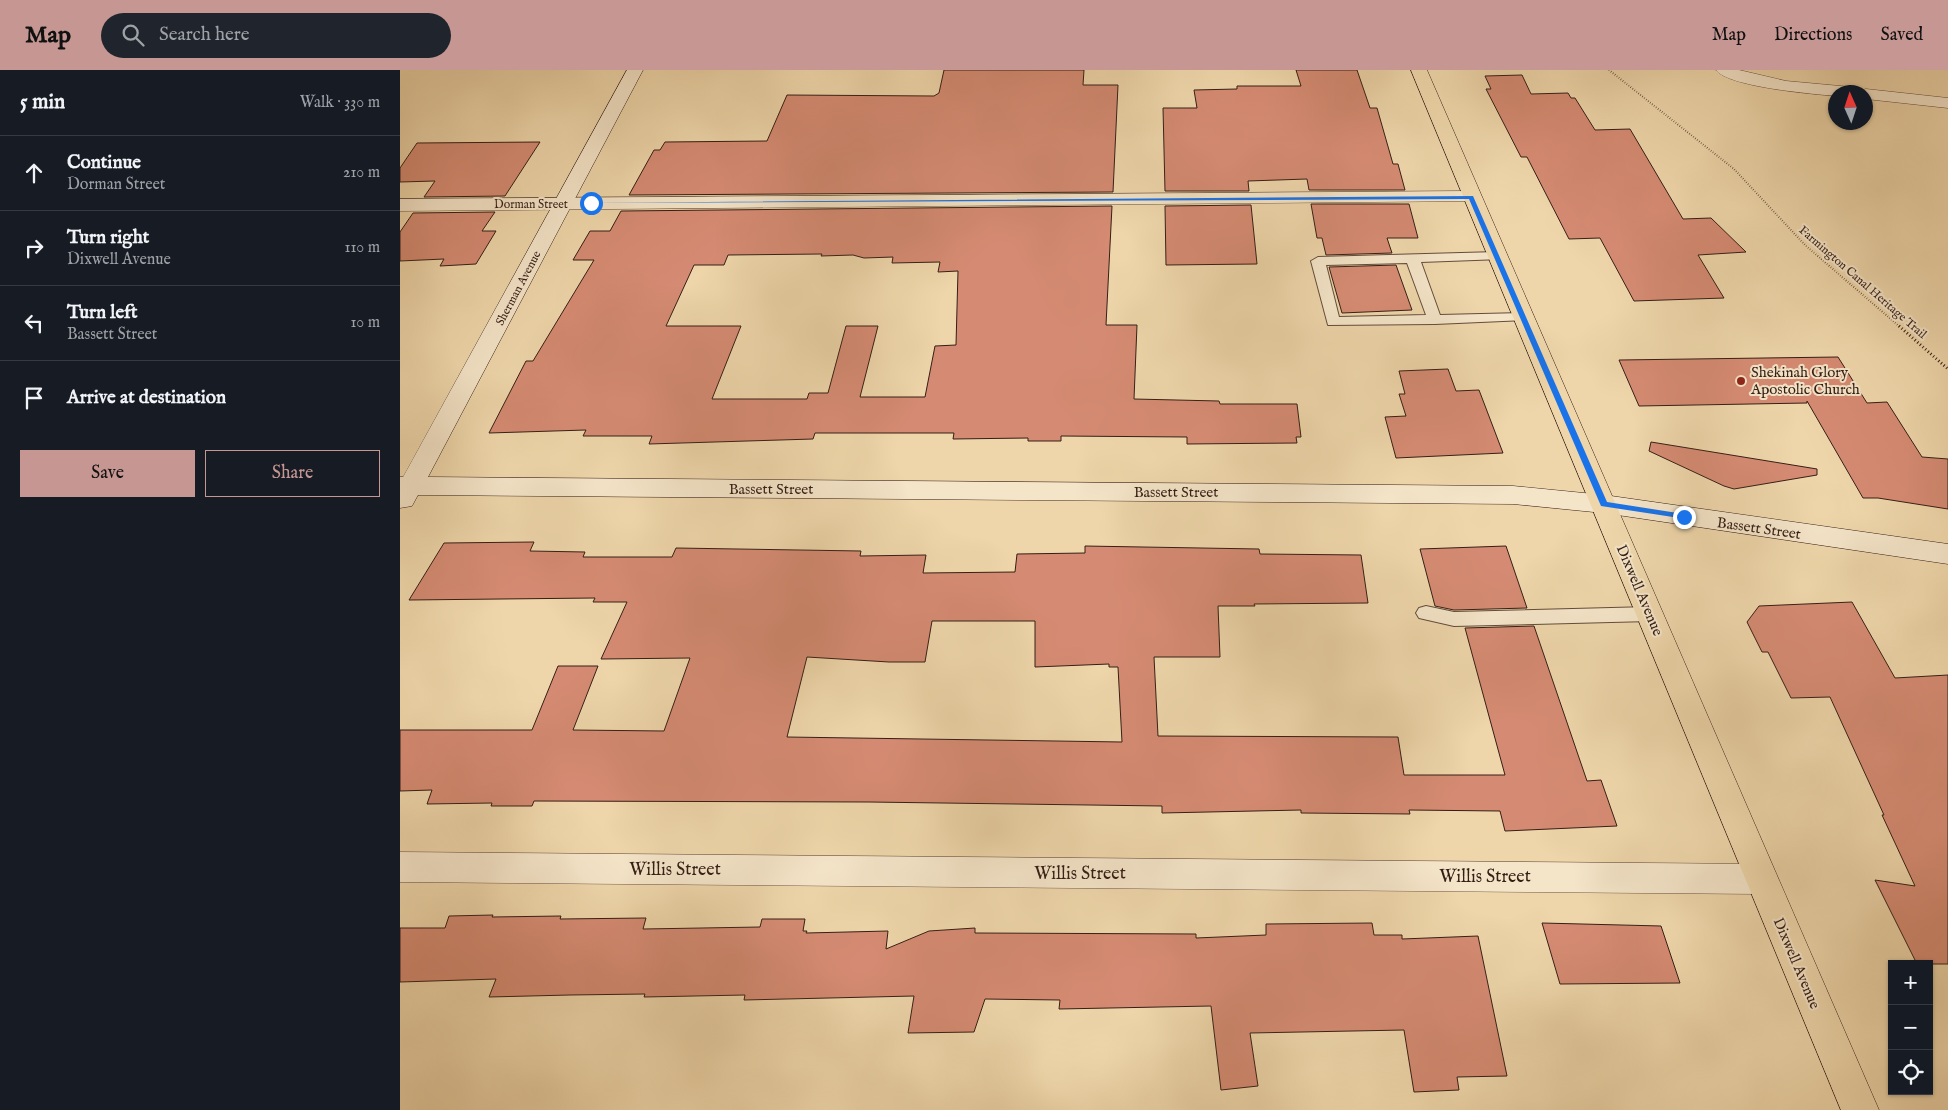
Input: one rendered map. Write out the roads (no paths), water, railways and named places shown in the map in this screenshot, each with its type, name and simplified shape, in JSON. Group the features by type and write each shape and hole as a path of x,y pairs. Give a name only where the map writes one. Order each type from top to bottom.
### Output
{"main road":[{"name":"Dixwell Avenue","path":"1419,70 1471,198 1604,504 1760,879 1860,1110"}],"street":[{"name":"Sherman Avenue","path":"404,492 564,204 635,70"},
{"path":"1724,70 1755,80 1828,90"},
{"path":"1873,95 1948,102"},
{"name":"Dorman Street","path":"400,205 1471,198"},
{"name":"Bassett Street","path":"404,492 1513,495 1604,504 1948,554"},
{"name":"Willis Street","path":"400,867 1760,879"}],"lane":[{"path":"1496,256 1318,261 1333,322 1523,317"},
{"path":"1412,258 1434,320"},
{"path":"1426,613 1454,619 1650,614"}],"place":[{"name":"Shekinah Glory Apostolic Church","path":"1741,381"}]}
